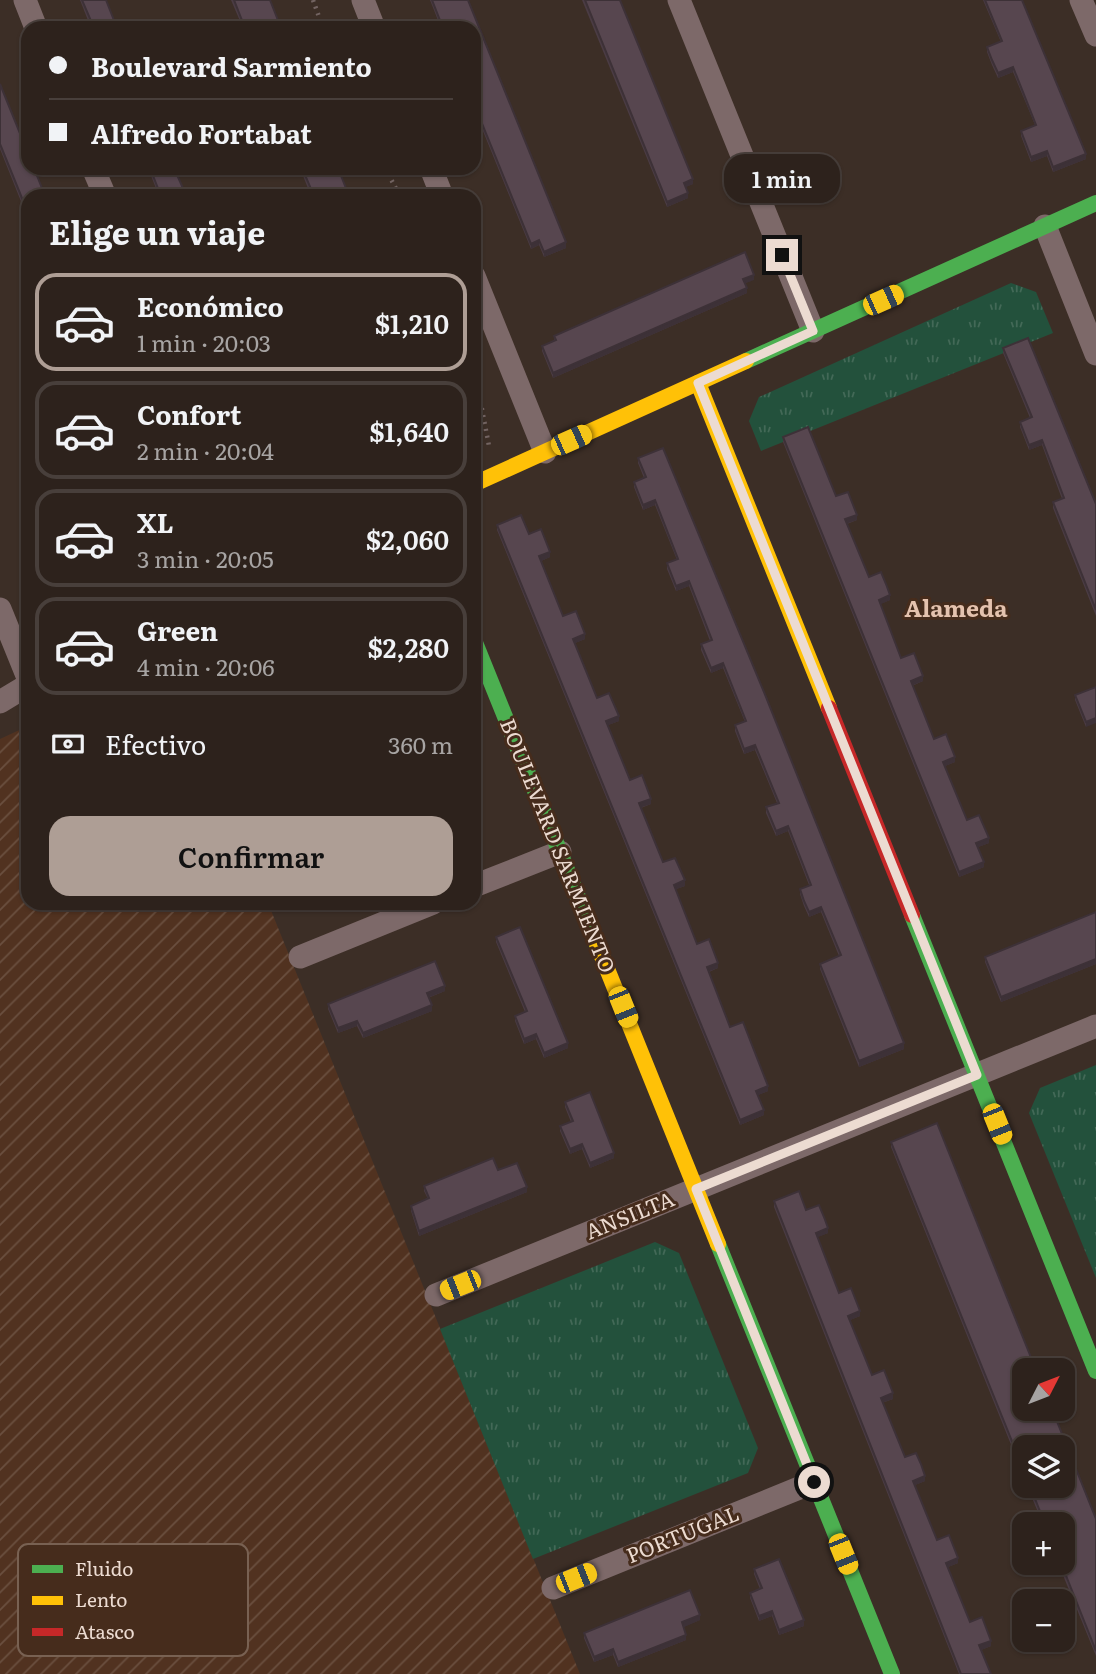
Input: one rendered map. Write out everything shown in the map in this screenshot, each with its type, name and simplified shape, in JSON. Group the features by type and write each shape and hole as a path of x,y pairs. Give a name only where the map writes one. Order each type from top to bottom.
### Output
{"street":[{"path":"25,0 33,21"},
{"path":"363,0 371,21"},
{"path":"679,0 813,331"},
{"path":"1082,0 1096,35"},
{"path":"481,481 1096,204"},
{"path":"1045,226 1096,354"},
{"path":"481,293 545,452"},
{"path":"698,383 1096,1371"},
{"path":"0,609 21,661"},
{"name":"BOULEVARD SARMIENTO","path":"481,657 892,1674"},
{"path":"0,702 21,689"},
{"path":"481,883 560,852"},
{"path":"300,957 416,910"},
{"name":"ANSILTA","path":"436,1295 1096,1027"},
{"name":"PORTUGAL","path":"553,1588 814,1482"}],"path":[{"path":"313,0 321,21"},
{"path":"481,407 485,430 500,472"}],"shaded area":[{"path":"21,729 21,910 271,910 580,1674 0,1674 0,739"}],"green space":[{"path":"1011,283 1036,292 1053,333 761,451 749,421 759,397"},
{"path":"1096,1065 1096,1278 1029,1113 1040,1088"},
{"path":"655,1242 679,1253 758,1448 748,1473 533,1559 440,1329"}],"building":[{"path":"82,0 106,0 114,21 91,21"},
{"path":"234,0 270,0 278,21 242,21"},
{"path":"432,0 468,0 477,21 440,21"},
{"path":"585,0 620,0 693,179 684,183 688,193 667,202"},
{"path":"985,0 1022,0 1086,154 1053,167 1047,151 1031,157 1021,131 1036,125 1013,67 998,73 992,60 987,47 1002,41"},
{"path":"481,32 566,242 544,252 539,240 531,244 481,121"},
{"path":"0,84 21,136 21,175 37,175 42,189 21,189 21,196 0,144"},
{"path":"153,175 177,175 183,189 158,189"},
{"path":"305,175 341,175 346,189 311,189"},
{"path":"745,252 754,275 743,279 747,288 553,373 542,346 556,340 554,336"},
{"path":"1028,338 1096,504 1096,610 1053,502 1064,498 1042,440 1029,445 1020,422 1032,417 1003,348"},
{"path":"808,427 836,496 848,492 857,515 845,519 869,577 881,572 886,584 890,595 879,600 901,658 914,653 923,676 911,681 934,739 946,734 955,757 943,762 967,820 979,815 989,838 976,843 984,862 959,872 783,437"},
{"path":"663,448 904,1043 859,1061 820,964 841,955 821,907 809,912 804,901 800,889 811,885 788,826 776,831 766,807 779,803 755,745 744,749 735,725 746,721 723,663 711,668 701,644 712,640 689,581 676,586 667,563 678,559 655,500 643,505 634,482 646,477 638,458"},
{"path":"521,515 529,534 541,529 550,552 539,556 563,616 576,611 585,634 573,639 597,698 609,693 619,716 606,721 630,780 642,775 651,799 639,803 663,862 675,858 685,880 674,885 697,944 709,939 718,963 707,967 730,1027 743,1022 768,1086 756,1091 764,1110 740,1120 497,525"},
{"path":"1096,687 1096,718 1086,722 1075,695"},
{"path":"1096,912 1096,959 1001,997 985,957"},
{"path":"520,927 568,1043 544,1053 536,1034 524,1039 515,1016 527,1011 496,937"},
{"path":"435,961 445,986 427,993 432,1005 363,1033 357,1021 338,1028 328,1004"},
{"path":"590,1092 614,1153 590,1163 582,1144 570,1149 560,1126 573,1121 565,1102"},
{"path":"937,1123 1031,1358 1012,1358 1012,1421 1057,1421 1062,1435 1012,1435 1012,1441 891,1142"},
{"path":"493,1158 498,1170 517,1163 527,1187 419,1231 411,1206 429,1198 424,1186"},
{"path":"799,1191 806,1210 819,1205 824,1217 828,1228 816,1233 839,1293 851,1288 860,1311 848,1316 872,1375 884,1370 893,1393 881,1398 905,1457 916,1453 921,1464 925,1476 913,1481 937,1540 949,1535 958,1558 946,1563 970,1622 982,1617 991,1641 979,1645 991,1674 961,1674 774,1201"},
{"path":"1075,1466 1096,1519 1096,1651 1075,1598 1075,1589 1071,1589 1066,1575 1075,1575 1075,1512 1040,1512 1035,1498 1075,1498"},
{"path":"779,1559 804,1620 779,1630 772,1611 759,1616 750,1593 762,1588 754,1569"},
{"path":"690,1590 700,1615 682,1622 686,1635 618,1662 613,1649 594,1657 584,1633"}],"traffic: fast":[{"path":"746,361 1096,203"},
{"path":"481,657 597,944"},
{"path":"912,915 1096,1371"},
{"path":"718,1244 892,1674"}],"traffic: slow":[{"path":"481,481 746,361"},
{"path":"698,383 829,708"},
{"path":"597,944 718,1244"}],"traffic: jam":[{"path":"829,708 912,915"}],"district":[{"name":"Alameda","path":"956,609"}],"route":[{"path":"782,255 813,331 698,383 977,1075 696,1189 814,1482"}]}
